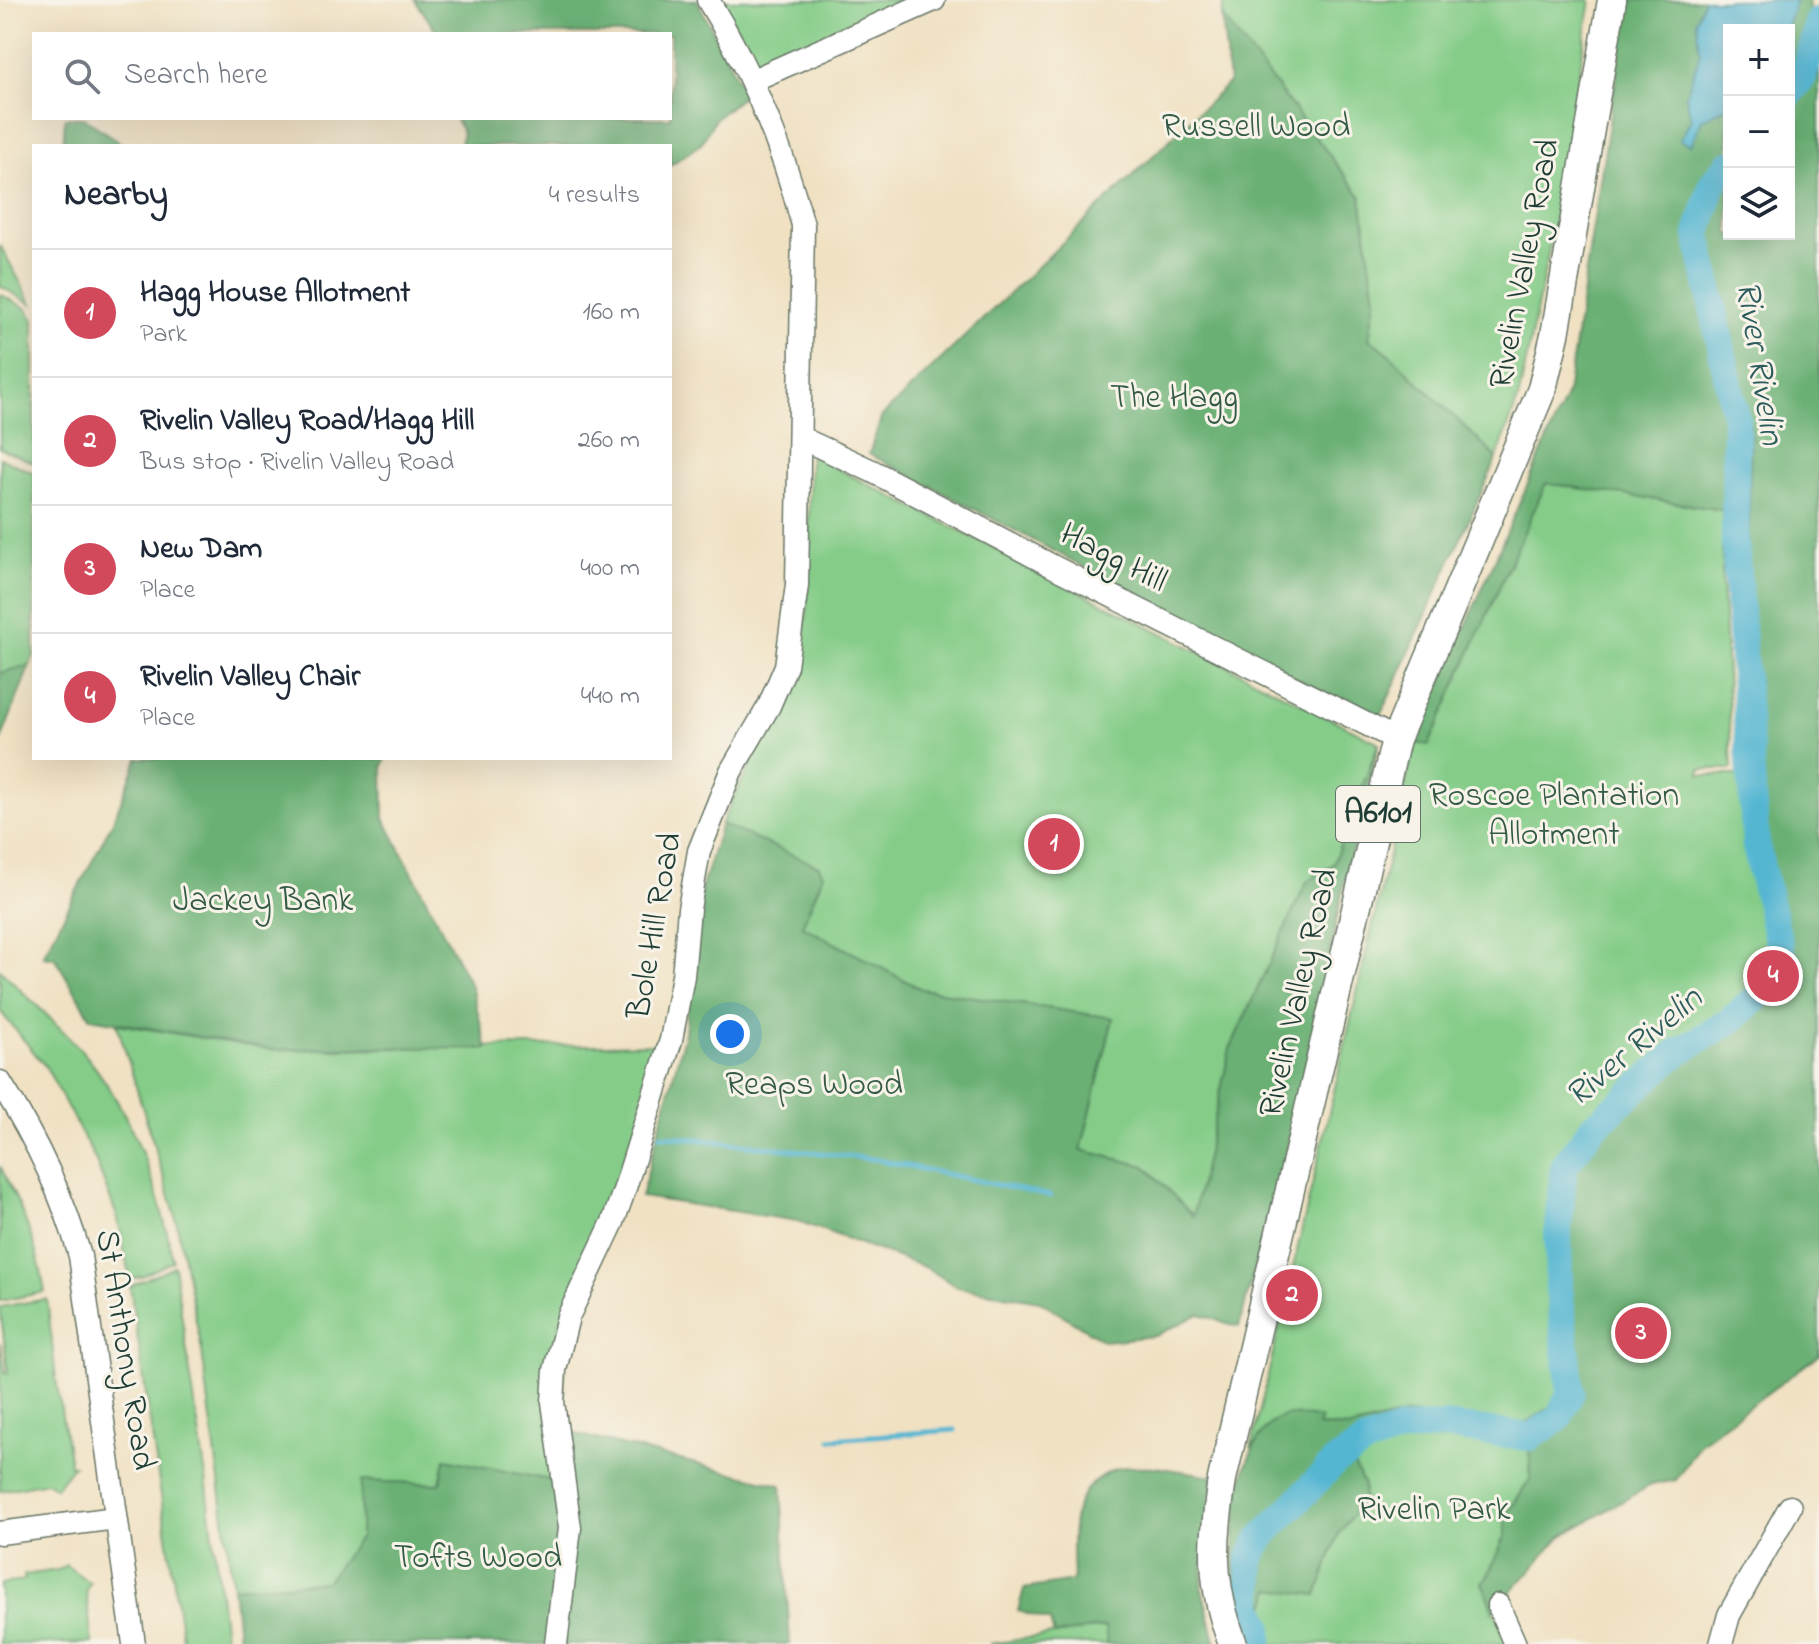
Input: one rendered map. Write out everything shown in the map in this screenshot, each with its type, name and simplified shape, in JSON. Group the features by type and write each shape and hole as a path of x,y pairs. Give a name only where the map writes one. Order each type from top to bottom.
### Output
{"main road":[{"name":"Rivelin Valley Road","path":"1233,1644 1217,1597 1214,1565 1222,1479 1396,739 1542,389 1555,335 1612,0"}],"street":[{"name":"Bole Hill Road","path":"556,1644 570,1528 553,1402 555,1370 568,1317 613,1222 671,1040 683,976 689,909 699,851 731,771 769,706 786,666 797,585 803,225 791,181 753,80 708,0"},
{"path":"753,80 934,0"},
{"name":"Hagg Hill","path":"801,438 872,471 1058,569 1396,739"},
{"name":"St Anthony Road","path":"0,1082 51,1176 80,1256 134,1644"},
{"path":"1721,1644 1729,1615 1790,1507"},
{"path":"0,1533 116,1518"},
{"path":"1498,1605 1515,1644"}],"green space":[{"path":"415,0 697,0 745,94 715,119 701,144 672,164 672,144 460,144 463,133 456,120 672,120 672,32 437,32"},
{"path":"721,0 908,0 760,69"},
{"path":"1224,0 1591,0 1555,220 1519,396 1497,458 1386,351 1369,339 1375,299 1361,196 1222,16"},
{"path":"1628,0 1808,0 1810,16 1795,68 1795,24 1723,24 1723,160 1707,180 1693,220 1727,411 1730,511 1546,483 1429,745 1415,743 1567,394"},
{"name":"The Hagg","path":"1222,16 1361,196 1375,299 1369,339 1386,351 1497,458 1378,721 869,454 882,416 1229,83"},
{"path":"1819,37 1819,1355 1701,1442 1676,1480 1651,1485 1562,1536 1493,1611 1482,1582 1488,1576 1506,1535 1506,1516 1531,1478 1529,1445 1561,1423 1577,1391 1565,1273 1568,1176 1594,1135 1683,1057 1733,1030 1770,994 1789,960 1764,833 1758,686 1748,566 1751,433 1704,231 1723,180 1723,240 1795,240 1795,95 1805,84"},
{"path":"65,120 87,120 122,144 63,144"},
{"path":"0,245 32,304 0,286"},
{"path":"0,294 27,309 32,317 32,462 0,448"},
{"path":"810,455 1379,743 1333,864 1306,883 1230,1049 1193,1217 1145,1166 1081,1150 1113,1018 921,989 802,926 823,876 721,824 776,713 800,656 807,611"},
{"path":"0,458 32,472 32,660 30,665 0,673"},
{"name":"Roscoe Plantation Allotment","path":"1546,483 1722,510 1722,580 1732,769 1701,769 1700,775 1740,775 1746,849 1764,910 1774,962 1754,995 1718,1023 1671,1048 1612,1095 1579,1129 1554,1171 1549,1209 1548,1310 1560,1358 1560,1390 1553,1405 1527,1422 1515,1424 1439,1415 1350,1428 1317,1426 1320,1419 1274,1422 1251,1448 1415,743 1429,744"},
{"path":"30,665 0,743 0,673"},
{"name":"Reaps Wood","path":"1379,743 1344,884 1294,1122 1239,1327 1199,1314 1155,1336 1104,1341 1040,1301 957,1287 927,1268 798,1221 641,1197 685,1032 697,904 721,824 819,866 823,875 802,926 921,989 1113,1018 1081,1150 1145,1166 1193,1216 1230,1049 1306,883 1333,864"},
{"name":"Jackey Bank","path":"137,760 385,760 384,818 471,986 487,1049 365,1047 274,1050 91,1018 55,958 43,956 114,819"},
{"path":"0,969 87,1057 118,1103 152,1180 173,1261 130,1279 118,1219 95,1159 46,1067 0,1011"},
{"path":"117,1024 274,1050 661,1044 632,1142 563,1314 565,1483 445,1459 440,1484 362,1481 361,1537 326,1582 233,1587 202,1351 175,1214"},
{"path":"0,1166 28,1227 45,1292 0,1301"},
{"path":"174,1266 206,1478 226,1644 183,1644 130,1286"},
{"path":"47,1299 56,1379 70,1465 74,1465 56,1488 47,1482 0,1491 0,1343 5,1373 8,1373 0,1307"},
{"path":"1407,1414 1448,1417 1430,1425 1394,1427 1370,1433 1336,1452 1353,1463 1364,1486 1363,1500 1338,1535 1317,1595 1271,1589 1265,1609 1246,1632 1234,1572 1236,1521 1246,1468 1255,1445 1268,1427 1288,1415 1321,1419 1318,1426 1350,1428"},
{"name":"Tofts Wood","path":"557,1429 781,1485 790,1644 239,1644 233,1587 326,1582 360,1537 361,1481 440,1484 445,1459 564,1483"},
{"name":"Rivelin Park","path":"1418,1438 1529,1445 1531,1478 1506,1515 1506,1535 1482,1583 1509,1644 1251,1644 1246,1632 1265,1609 1271,1589 1317,1595 1338,1535 1363,1500 1364,1486 1353,1463 1378,1447"},
{"path":"1155,1467 1214,1476 1205,1530 1202,1589 1216,1644 1107,1644 1105,1627 1054,1635 1050,1621 1018,1611 1024,1589 1073,1581 1074,1518 1078,1504 1096,1480 1116,1469"},
{"path":"66,1565 90,1583 86,1590 92,1643 0,1644 0,1584 25,1580 24,1575 58,1570"},
{"path":"1106,1627 1107,1644 989,1644"}],"water":[{"path":"1704,0 1796,0 1788,24 1723,24 1723,109 1702,119 1691,145 1680,140 1691,119 1686,96 1700,54 1696,21"}],"waterway":[{"name":"River Rivelin","path":"1795,87 1803,77 1819,20"},
{"name":"River Rivelin","path":"1259,1644 1259,1626 1251,1606 1250,1559 1260,1539 1335,1462 1366,1442 1401,1430 1443,1426 1530,1437 1558,1419 1571,1392 1559,1289 1558,1228 1564,1166 1591,1129 1656,1071 1678,1052 1729,1022 1759,996 1782,956 1756,846 1735,541 1736,419 1698,234 1713,183 1726,168"},
{"path":"660,1135 874,1159 1050,1196"},
{"path":"831,1439 955,1430"}],"place":[{"name":"Hagg House Allotment","path":"1054,844"},
{"name":"Rivelin Valley Chair","path":"1773,976"},
{"name":"Rivelin Valley Road/Hagg Hill","path":"1292,1295"},
{"name":"New Dam","path":"1641,1333"}],"park label":[{"name":"Russell Wood","path":"1256,128"}]}
